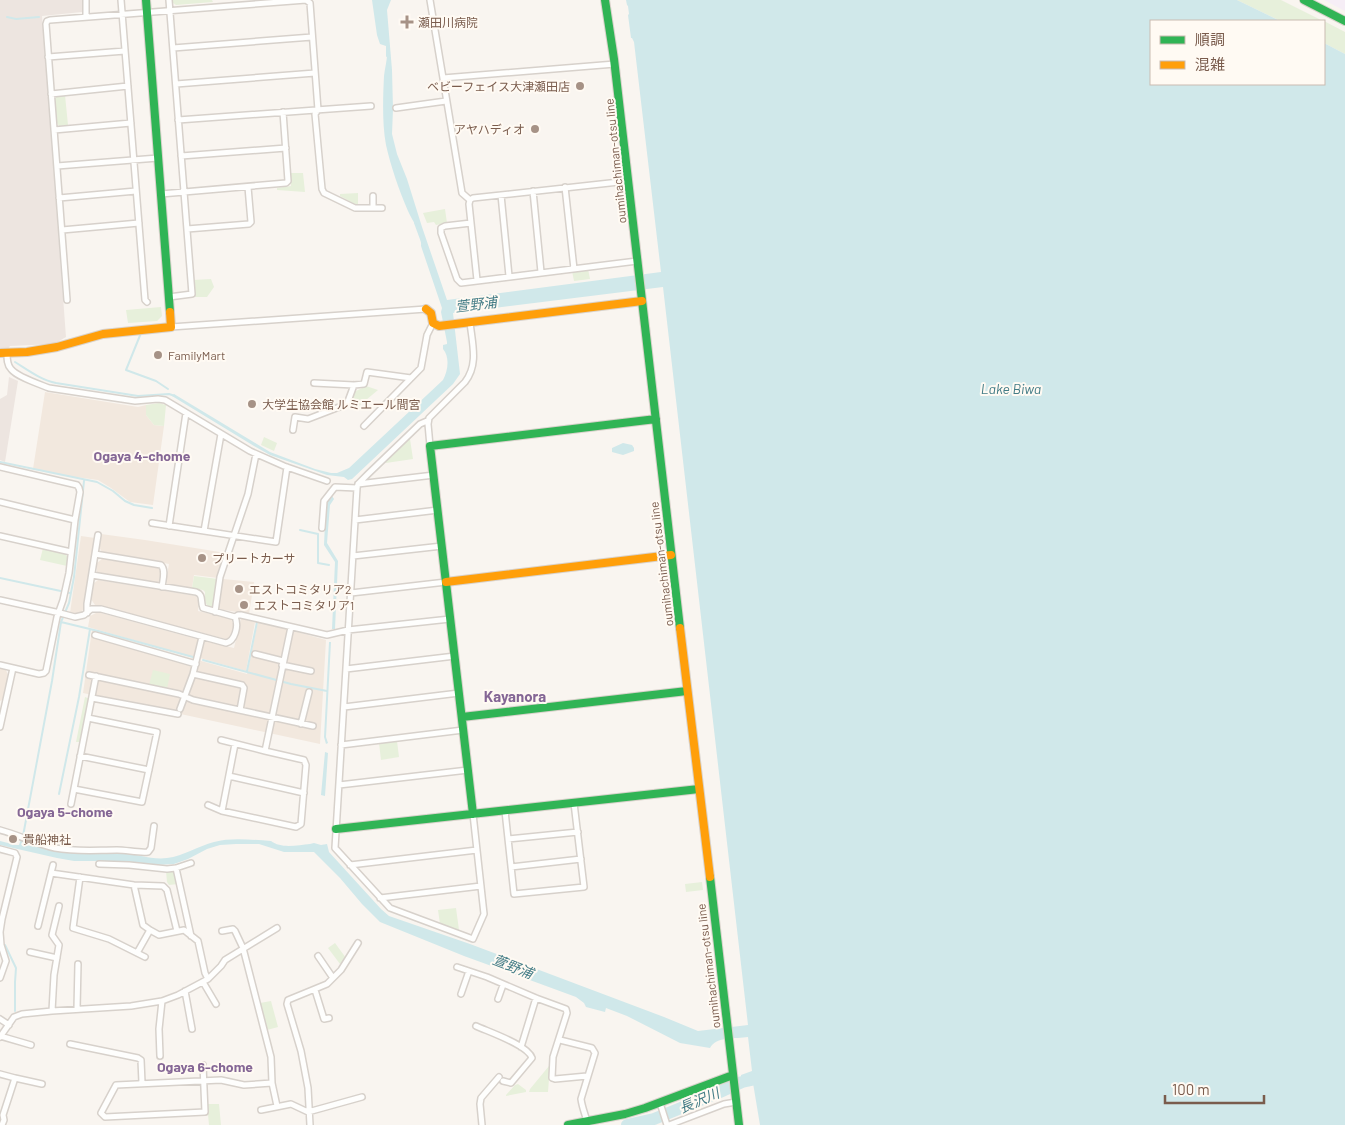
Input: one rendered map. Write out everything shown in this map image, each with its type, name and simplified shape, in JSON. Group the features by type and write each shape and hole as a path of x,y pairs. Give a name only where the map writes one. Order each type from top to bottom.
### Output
{"street":[{"path":"86,0 86,16"},
{"path":"121,0 145,300 147,302"},
{"path":"146,0 171,327"},
{"path":"168,296 192,294 169,0"},
{"path":"67,300 48,57 47,21 122,13 306,0 310,3 318,110 315,114 322,189 324,193 355,208 382,208"},
{"path":"430,0 462,193 470,200"},
{"name":"oumihachiman-otsu line","path":"605,0 615,64 739,1125"},
{"path":"1304,0 1345,21"},
{"path":"173,48 312,37"},
{"path":"48,57 125,51"},
{"path":"443,78 615,64"},
{"path":"176,84 315,73"},
{"path":"51,94 128,86"},
{"path":"396,108 446,101"},
{"path":"178,120 372,106"},
{"path":"161,194 286,183 288,181 283,112"},
{"path":"54,130 131,123"},
{"path":"181,156 286,148"},
{"path":"57,166 158,158"},
{"path":"470,200 473,198 628,181"},
{"path":"187,229 249,224 251,222 248,187"},
{"path":"565,188 574,268"},
{"path":"59,198 136,191"},
{"path":"533,191 541,272"},
{"path":"501,195 509,276"},
{"path":"373,196 373,208"},
{"path":"470,200 477,280"},
{"path":"62,230 139,223"},
{"path":"471,223 441,228 457,279 461,283 637,261"},
{"path":"433,323 442,326 641,298"},
{"path":"327,481 256,454 165,400 134,401 49,388 15,373 10,368 4,353 27,352 57,347 103,334 171,327 426,309 431,313 433,323 427,335 421,368 364,426"},
{"path":"428,421 420,424 358,486 335,848 390,908 473,939 484,914 428,421 470,376 474,356 470,322"},
{"path":"314,383 354,386 364,384 367,372 411,378"},
{"path":"293,430 295,417 308,419 347,404 354,386"},
{"path":"169,526 186,412"},
{"path":"430,446 656,419"},
{"path":"204,531 221,434"},
{"path":"215,612 220,577 248,494 256,454"},
{"path":"152,523 276,542 287,467"},
{"path":"0,468 77,485 80,492 69,573 46,670 44,673 39,674 0,665"},
{"path":"322,528 324,501 335,487 358,486 434,475"},
{"path":"0,502 75,520"},
{"path":"355,520 438,510"},
{"path":"87,613 98,535"},
{"path":"0,536 71,552"},
{"path":"353,556 442,546"},
{"path":"95,554 161,564 164,572 162,586"},
{"path":"351,592 671,555"},
{"path":"92,575 199,593 202,596 203,608 215,612 235,618 242,615 327,635 348,630 450,619"},
{"path":"0,600 78,617 91,610 101,609 226,643 233,639 237,624 235,618"},
{"path":"265,751 291,628"},
{"path":"95,635 196,664"},
{"path":"92,698 179,712 193,674 202,637"},
{"path":"255,654 311,672"},
{"path":"346,669 454,656"},
{"path":"0,727 3,702 13,668"},
{"path":"193,674 242,685 244,688 240,710"},
{"path":"89,675 313,726"},
{"path":"70,804 96,676"},
{"path":"462,717 687,691"},
{"path":"301,724 309,692"},
{"path":"344,707 459,693"},
{"path":"74,788 142,802 158,732 88,718"},
{"path":"342,745 463,730"},
{"path":"208,805 222,811 296,827 301,824 306,765 304,760 221,740"},
{"path":"222,811 235,744"},
{"path":"80,756 149,770"},
{"path":"339,785 468,770"},
{"path":"229,776 304,793"},
{"path":"336,829 699,790"},
{"path":"505,811 514,894 534,892 584,886 574,803"},
{"path":"0,830 55,848 148,852 151,848 154,826"},
{"path":"508,839 578,832"},
{"path":"0,850 15,853 17,857 0,932 1,945 6,961 0,978"},
{"path":"350,865 477,850"},
{"path":"511,867 581,860"},
{"path":"99,864 167,869 191,863"},
{"path":"38,926 53,865"},
{"path":"176,868 192,936"},
{"path":"50,873 134,885 162,886 166,890 177,931"},
{"path":"80,877 73,928 110,939 145,957"},
{"path":"134,885 143,925 159,935 184,930 198,941 205,972 205,981 216,1004"},
{"path":"380,898 481,886"},
{"path":"0,896 7,898"},
{"path":"52,1011 59,945 52,935 59,906"},
{"path":"31,1045 0,1037 14,1017 22,1014 132,1006 162,1001 205,981 225,960 277,928"},
{"path":"222,930 233,929 243,948 271,1057 272,1083 277,1106"},
{"path":"137,953 150,930"},
{"path":"310,1125 308,1088 301,1050 287,1004 288,1000 327,984 341,970 358,943"},
{"path":"30,952 57,958"},
{"path":"318,956 333,978"},
{"path":"77,1009 78,964"},
{"path":"458,967 566,1009 568,1013 554,1057 552,1078 587,1076"},
{"path":"461,994 469,971"},
{"path":"498,1000 503,985"},
{"path":"315,990 324,1019 329,1018"},
{"path":"185,991 192,1029"},
{"path":"521,1047 536,998"},
{"path":"160,1056 159,1028 162,1001"},
{"path":"0,1019 9,1025"},
{"path":"476,1026 521,1047 532,1055 532,1058 511,1083 501,1079 481,1098 482,1125"},
{"path":"560,1040 592,1048 594,1053 581,1100 587,1121"},
{"path":"70,1044 138,1058 141,1060 142,1083"},
{"path":"203,1065 204,1080 205,1112 105,1117 102,1113 116,1085 204,1080 221,1080 244,1085 272,1083"},
{"path":"0,1074 42,1084"},
{"path":"568,1125 661,1105 713,1082 733,1076"},
{"path":"2,1125 4,1120 1,1115 15,1078"},
{"path":"261,1110 291,1104 308,1112 362,1097"},
{"path":"661,1105 667,1124 735,1099"}],"shaded area":[{"path":"0,0 82,0 82,12 42,16 66,337 54,344 10,346 7,350 0,350"},
{"path":"1324,0 1345,0 1345,11"},
{"path":"9,377 18,381 5,462 0,460 0,399 7,395"},
{"path":"45,392 138,407 146,405 146,415 154,425 164,426 153,505 130,502 98,480 33,469"},
{"path":"101,534 226,553 218,578 194,575 192,588 168,586 166,581 169,564 102,552 99,547"},
{"path":"81,536 95,538 84,607 82,612 77,615 70,613"},
{"path":"102,559 158,567 161,571 161,579 157,583 152,583 97,574 97,563"},
{"path":"223,579 254,582 249,614 218,609"},
{"path":"98,580 196,596 199,602 198,611 231,619 234,625 230,638 226,639 95,605 91,599 93,584"},
{"path":"96,613 200,640 196,658 88,627 90,616"},
{"path":"241,618 255,622 246,671 200,658 204,641 234,648"},
{"path":"258,621 326,640 320,744 83,693 92,630 247,674"},
{"path":"0,668 6,670 8,675 4,699 0,701"}],"green space":[{"path":"173,0 212,0 213,2 176,5 173,3"},
{"path":"1237,0 1281,0 1321,20 1278,20"},
{"path":"1325,22 1345,32 1345,54 1325,44"},
{"path":"65,95 68,125 59,126 54,99 57,96"},
{"path":"290,173 303,173 305,192 277,190 277,188 291,186"},
{"path":"358,193 358,204 340,196 340,194"},
{"path":"445,209 447,223 436,225 434,222 427,223 423,213"},
{"path":"588,269 590,279 574,281 572,271"},
{"path":"211,279 214,287 207,297 195,297 193,280"},
{"path":"161,307 162,316 157,321 128,323 126,310"},
{"path":"366,386 378,390 355,410 350,404 354,392"},
{"path":"159,403 166,405 164,426 154,425 146,415 146,405"},
{"path":"264,437 277,443 274,451 261,445"},
{"path":"409,438 413,459 386,463 385,461"},
{"path":"43,548 64,553 68,557 67,566 40,560"},
{"path":"194,576 218,579 213,608 208,606 203,590 192,588"},
{"path":"153,670 170,674 167,689 149,685"},
{"path":"85,697 90,699 81,742 76,742"},
{"path":"397,741 399,757 381,760 379,743"},
{"path":"174,869 178,884 169,885 166,871"},
{"path":"702,882 703,890 686,892 685,884"},
{"path":"456,908 458,931 440,924 438,910"},
{"path":"335,943 346,958 340,964 328,948"},
{"path":"271,1001 278,1027 267,1030 260,1003"},
{"path":"549,1066 548,1092 529,1092 530,1089"},
{"path":"518,1084 526,1092 506,1096 515,1085"},
{"path":"207,1104 219,1104 221,1125 209,1125"}],"water":[{"name":"Lake Biwa","path":"372,0 391,0 387,10 392,70 392,134 397,154 447,300 661,272 634,42 631,38 626,0 1237,0 1278,20 1150,20 1150,85 1325,85 1325,44 1345,54 1345,1125 760,1125 753,1083 742,1088 741,1075 752,1071 748,1037 721,1040 710,1048 680,1043 627,1016 606,1008 605,1012 586,1007 576,997 464,956 380,922 314,852 284,852 259,844 220,845 174,864 156,865 124,861 74,861 0,845 0,841 19,845 21,839 45,849 57,851 122,853 161,858 173,857 221,840 271,841 285,846 314,843 327,844 329,852 389,916 470,944 698,1031 748,1025 663,287 453,313 460,374 453,384 352,479 348,480 344,477 327,475 270,455 172,396 174,394 270,452 315,469 337,473 349,468 443,380 448,364 447,356 443,349 443,345 447,344 447,342 441,312 442,308 421,246 419,231 401,195 386,145 383,102 387,49 386,46 380,44"},
{"path":"623,443 632,445 634,451 623,455 612,452 612,448"},
{"path":"332,496 334,499 330,505 327,543 338,561 335,629 332,629 335,562 324,545 326,502"},
{"path":"329,642 331,642 326,737 328,743 326,744 324,737"},
{"path":"325,752 328,753 325,796 321,795"}],"waterway":[{"path":"7,17 16,19 39,17"},
{"path":"387,46 387,56"},
{"path":"415,223 422,242"},
{"path":"141,333 126,370 156,381 168,389"},
{"path":"15,362 50,382 138,396 169,394 175,396"},
{"path":"0,462 97,482 113,491 125,501 134,505 152,508"},
{"path":"84,481 74,577 69,603 61,622 193,657"},
{"path":"300,530 318,534 318,563 329,565"},
{"path":"0,578 70,593"},
{"path":"23,836 61,622"},
{"path":"247,671 257,622"},
{"path":"59,794 79,697 90,629"},
{"path":"203,660 291,684 327,691"},
{"path":"5,945 16,968 15,1011"},
{"name":"長沢川","path":"627,1125 654,1119 742,1082 756,1079"}],"traffic: fast":[{"path":"146,0 170,312"},
{"path":"605,0 614,59 680,628"},
{"path":"1304,0 1345,21"},
{"path":"473,814 430,446 656,419"},
{"path":"462,717 687,691"},
{"path":"336,829 699,789"},
{"path":"710,877 739,1125"},
{"path":"568,1125 625,1114 645,1108 733,1075"}],"traffic: slow":[{"path":"426,309 431,313 433,323 439,326 642,301"},
{"path":"0,353 27,352 57,347 103,334 171,327 170,312"},
{"path":"446,582 671,555"},
{"path":"680,628 710,877"}],"place":[{"name":"瀬田川病院","path":"407,22"},
{"name":"ベビーフェイス大津瀬田店","path":"580,86"},
{"name":"アヤハディオ","path":"535,129"},
{"name":"FamilyMart","path":"158,355"},
{"name":"大学生協会館 ルミエール間宮","path":"252,404"},
{"name":"プリートカーサ","path":"202,558"},
{"name":"エストコミタリア2","path":"239,589"},
{"name":"エストコミタリア1","path":"244,605"},
{"name":"貴船神社","path":"13,839"}],"district":[{"name":"Ogaya 4-chome","path":"142,455"},
{"name":"Kayanora","path":"515,696"},
{"name":"Ogaya 5-chome","path":"65,811"},
{"name":"Ogaya 6-chome","path":"205,1066"}],"water label":[{"name":"萱野浦","path":"476,304"},
{"name":"萱野浦","path":"513,966"}]}
